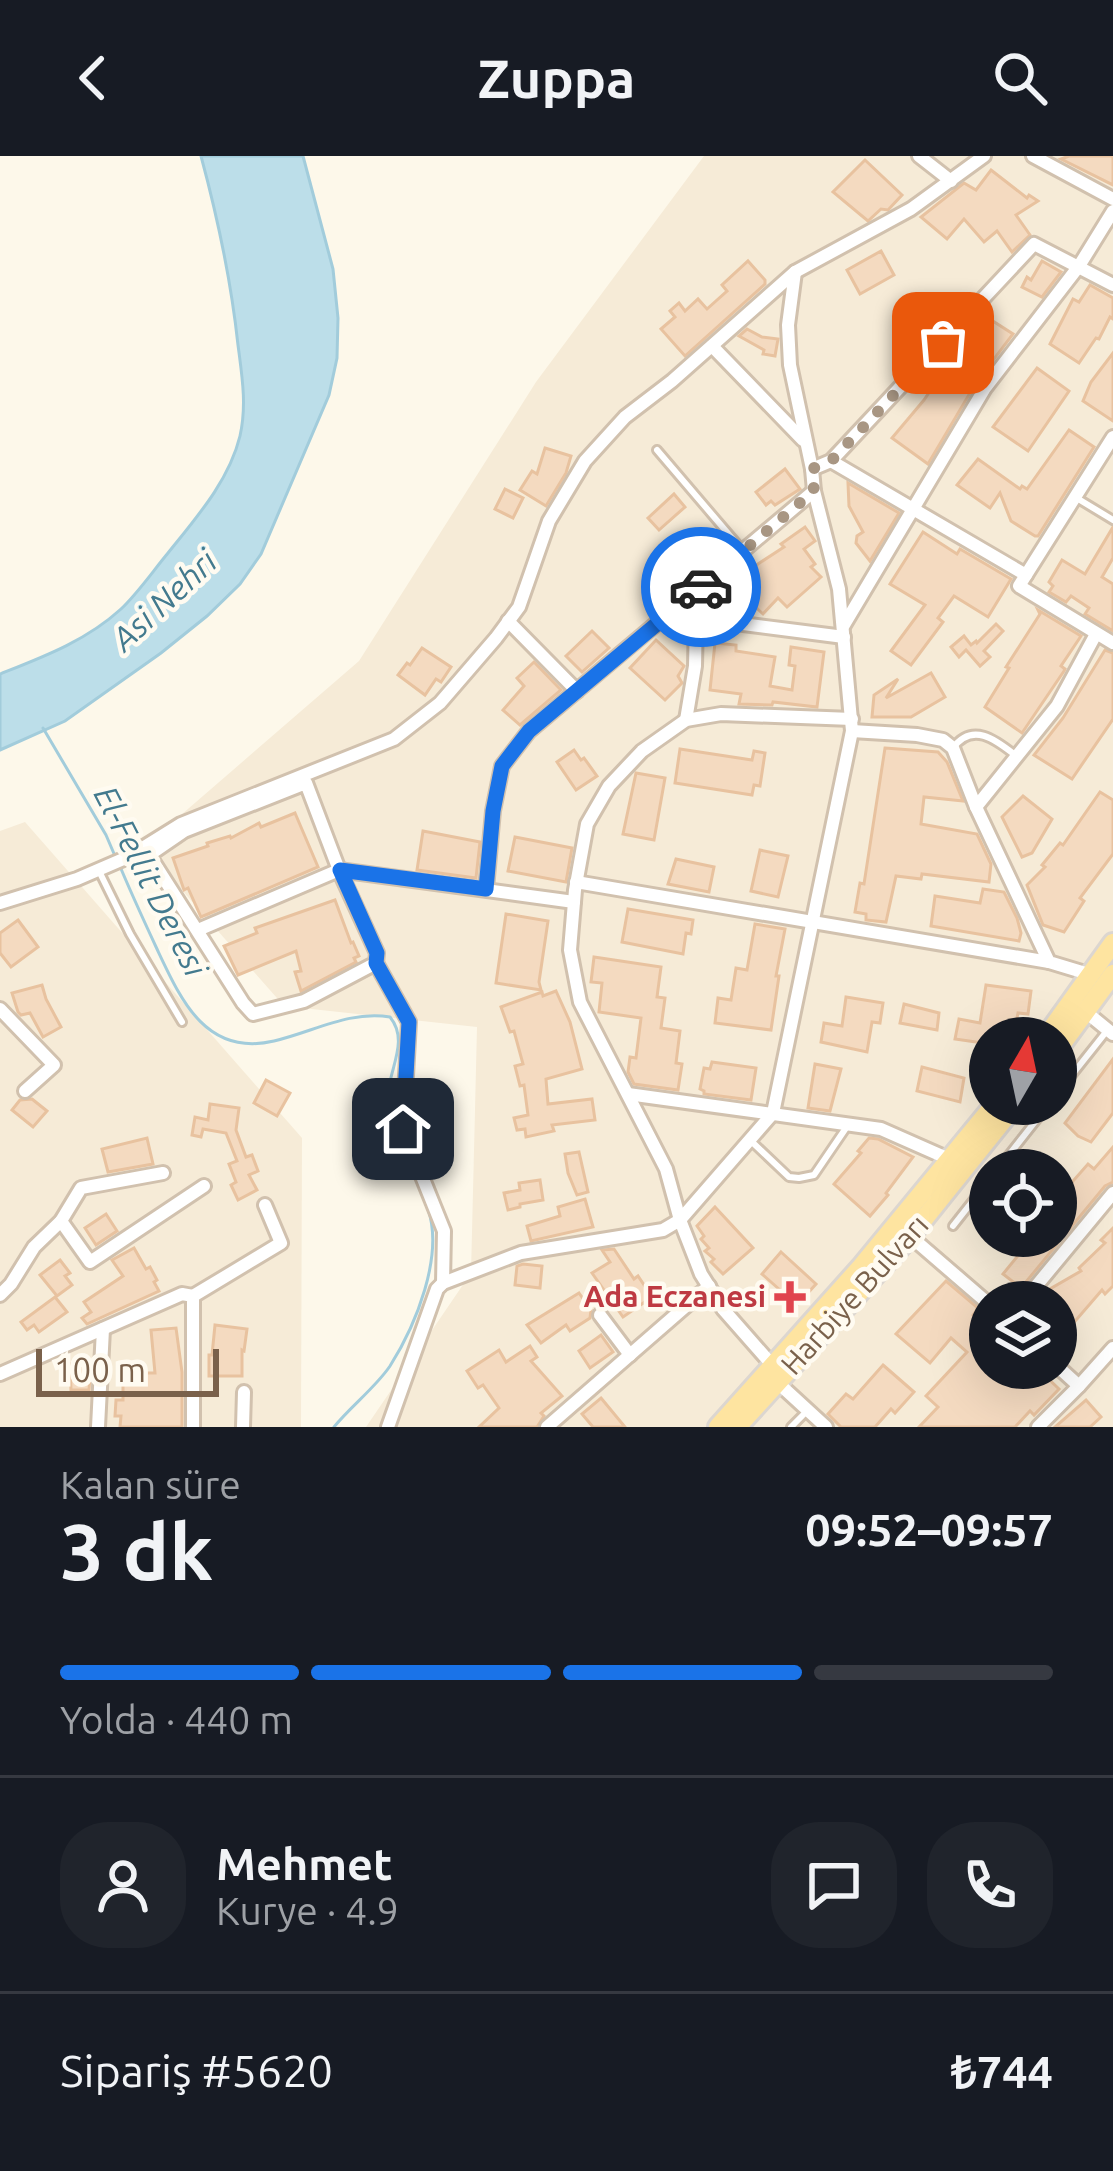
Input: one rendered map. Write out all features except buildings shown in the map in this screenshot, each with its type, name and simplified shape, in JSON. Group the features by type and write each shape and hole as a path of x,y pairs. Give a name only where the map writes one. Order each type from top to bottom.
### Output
{"main road":[{"path":"1060,1017 1113,943"},
{"path":"1077,1024 1113,974"},
{"name":"Harbiye Bulvarı","path":"737,1427 978,1125"},
{"name":"Harbiye Bulvarı","path":"718,1427 910,1236 999,1125"}],"street":[{"path":"919,156 951,181"},
{"path":"146,851 181,824 394,740 440,703 519,607 549,521 586,461 625,417 795,272 911,209 984,156"},
{"path":"1033,156 1113,199"},
{"path":"844,632 985,388 1079,266 1113,211"},
{"path":"812,469 831,461 1034,244 1113,285"},
{"path":"388,1427 443,1283 520,1253 663,1230 680,1220 773,1113 852,725 839,589 790,365 788,325 795,272"},
{"path":"712,346 804,440"},
{"path":"1112,440 1019,586 1113,643"},
{"path":"831,461 1026,575"},
{"path":"486,889 502,766 529,731 814,491"},
{"path":"677,608 696,618 844,632"},
{"path":"686,720 695,666 696,618"},
{"path":"508,621 577,691"},
{"path":"976,807 1057,706 1096,634"},
{"path":"826,1427 775,1374 701,1274 667,1169 580,1002 570,950 587,824 609,786 641,751 686,720 721,714 852,725 943,740 953,748 1048,962"},
{"path":"0,903 146,851 306,783 377,953 376,963 409,1022 403,1129 444,1231 443,1283"},
{"path":"146,851 254,1014 304,1001 376,963"},
{"path":"199,931 340,870 574,902"},
{"path":"576,882 1048,962 1091,975"},
{"path":"0,1009 54,1065 25,1091"},
{"path":"1086,1012 1110,1032"},
{"path":"628,1094 881,1129 950,1159"},
{"path":"0,1295 34,1247 61,1221 81,1188 163,1173"},
{"path":"61,1221 90,1262 204,1186"},
{"path":"1040,1281 1113,1193"},
{"path":"0,1387 0,1376 182,1294 193,1296 281,1244 265,1205"},
{"path":"910,1236 969,1287"},
{"path":"547,1427 709,1286"},
{"path":"193,1296 193,1427"},
{"path":"600,1315 630,1355"},
{"path":"98,1427 103,1329"},
{"path":"1038,1427 1113,1348"},
{"path":"243,1427 244,1392"}],"lane":[{"path":"656,450 743,550"},
{"path":"1075,497 1113,520"},
{"path":"953,748 961,737 977,733 995,738 1017,756"},
{"path":"104,867 130,934 182,1022"},
{"path":"1077,1070 1110,1032"},
{"path":"751,1140 789,1177 804,1178 814,1174 848,1125"},
{"path":"1014,1149 1032,1125"},
{"path":"953,1226 969,1206"},
{"path":"791,1427 808,1410"}],"shaded area":[{"path":"704,156 1113,156 1113,1427 366,1427 471,1273 477,1027 284,1006 144,847 359,661 536,382"},
{"path":"25,822 302,1138 301,1427 0,1427 0,831"}],"water":[{"name":"Asi Nehri","path":"201,156 303,156 333,269 337,358 329,395 261,554 240,584 161,653 65,721 0,750 0,674 79,639 121,609 200,512 235,453 243,413 241,368 228,273"}],"waterway":[{"name":"El-Fellit Deresi","path":"43,728 115,856"},
{"name":"El-Fellit Deresi","path":"119,864 176,987 213,1032 250,1044 360,1017 390,1017 396,1027 398,1049 389,1105 428,1209 430,1269 418,1311 390,1366 334,1427"}],"way so far":[{"path":"701,587 814,491 812,469 831,461 943,343"}],"place":[{"name":"Ada Eczanesi","path":"790,1297"}],"route":[{"path":"403,1129 409,1022 376,963 377,953 340,870 486,889 502,766 529,731 701,587"}]}
